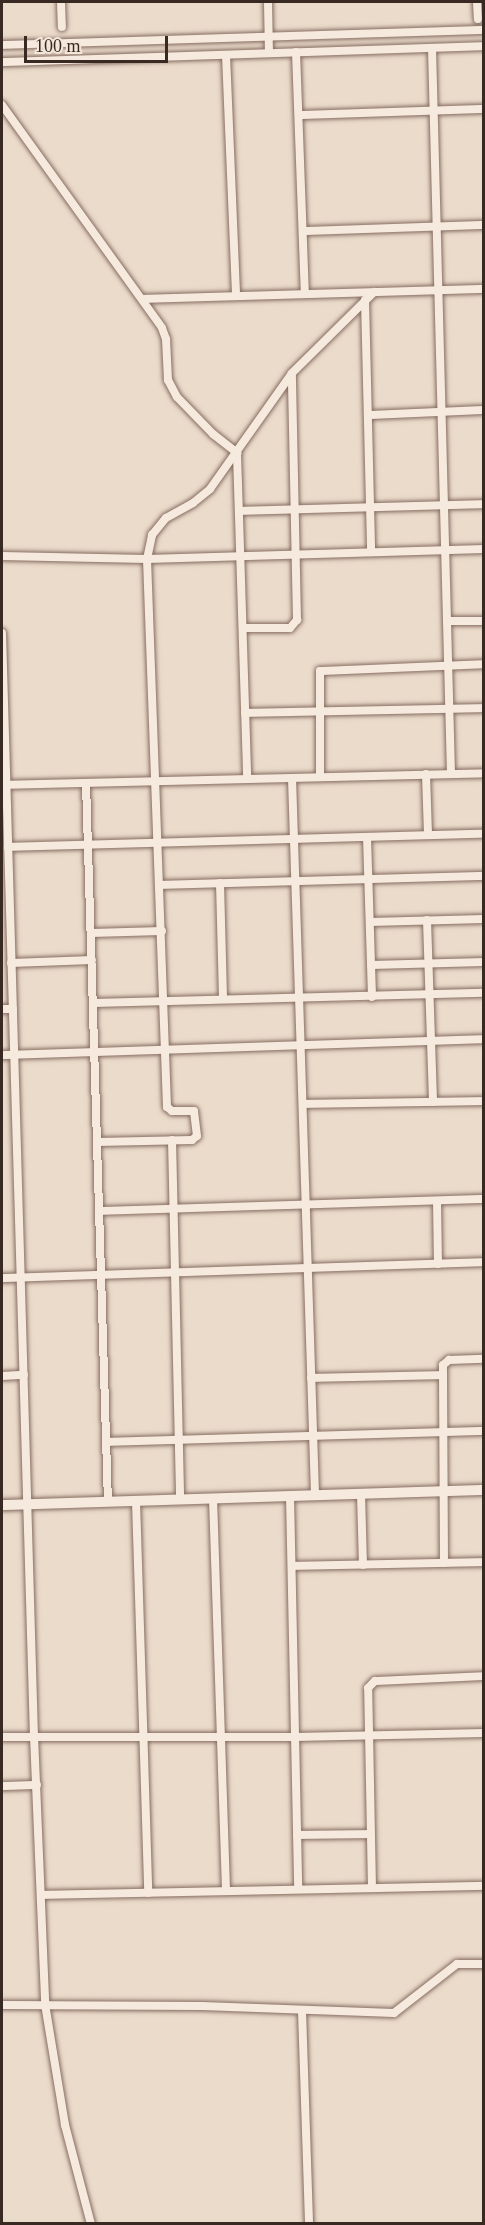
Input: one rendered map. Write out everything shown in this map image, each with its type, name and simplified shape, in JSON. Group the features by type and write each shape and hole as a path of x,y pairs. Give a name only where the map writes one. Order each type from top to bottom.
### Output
{"street":[{"path":"61,2 62,27"},
{"path":"268,2 269,53"},
{"path":"477,2 478,19"},
{"path":"2,45 483,30"},
{"path":"2,62 483,46"},
{"path":"432,48 451,774"},
{"path":"296,52 305,294"},
{"path":"226,55 236,296"},
{"path":"2,105 78,214 144,299 166,339 168,380 171,389 186,408 237,453 248,779"},
{"path":"299,115 483,109"},
{"path":"303,231 483,225"},
{"path":"144,299 483,289"},
{"path":"97,1142 195,1138 196,1114 192,1110 172,1111 167,1107 161,885 147,559 154,529 166,518 193,503 210,489 292,373 374,292"},
{"path":"365,300 371,551"},
{"path":"243,628 290,628 297,620 292,373"},
{"path":"369,415 483,410"},
{"path":"240,511 483,504"},
{"path":"2,556 147,559 483,549"},
{"path":"447,621 483,621"},
{"path":"2,633 4,785 8,847 34,1736 45,2004 65,2126 91,2223"},
{"path":"320,777 319,674 322,669 483,664"},
{"path":"245,713 483,708"},
{"path":"4,785 483,773"},
{"path":"426,774 428,835"},
{"path":"292,778 315,1495"},
{"path":"86,783 108,1502"},
{"path":"8,847 483,834"},
{"path":"367,837 372,997"},
{"path":"161,885 483,876"},
{"path":"220,883 223,999"},
{"path":"370,922 483,919"},
{"path":"427,920 433,1102"},
{"path":"91,933 162,931"},
{"path":"11,963 92,960"},
{"path":"371,965 483,962"},
{"path":"93,1003 483,993"},
{"path":"2,1010 13,1009"},
{"path":"2,1054 483,1039"},
{"path":"303,1104 483,1101"},
{"path":"172,1140 180,1498"},
{"path":"99,1211 483,1199"},
{"path":"436,1201 438,1264"},
{"path":"2,1278 483,1262"},
{"path":"444,1563 443,1365 449,1360 483,1359"},
{"path":"2,1376 24,1375"},
{"path":"311,1378 443,1375"},
{"path":"106,1443 483,1431"},
{"path":"2,1505 483,1490"},
{"path":"361,1494 363,1565"},
{"path":"290,1496 298,1889"},
{"path":"213,1498 226,1891"},
{"path":"136,1501 148,1893"},
{"path":"292,1566 483,1562"},
{"path":"372,1888 368,1688 375,1681 483,1676"},
{"path":"2,1737 295,1737 483,1734"},
{"path":"2,1786 37,1785"},
{"path":"297,1834 370,1834"},
{"path":"41,1895 483,1886"},
{"path":"2,2005 45,2004 394,2013 457,1964 483,1964"},
{"path":"302,2011 309,2223"}]}
